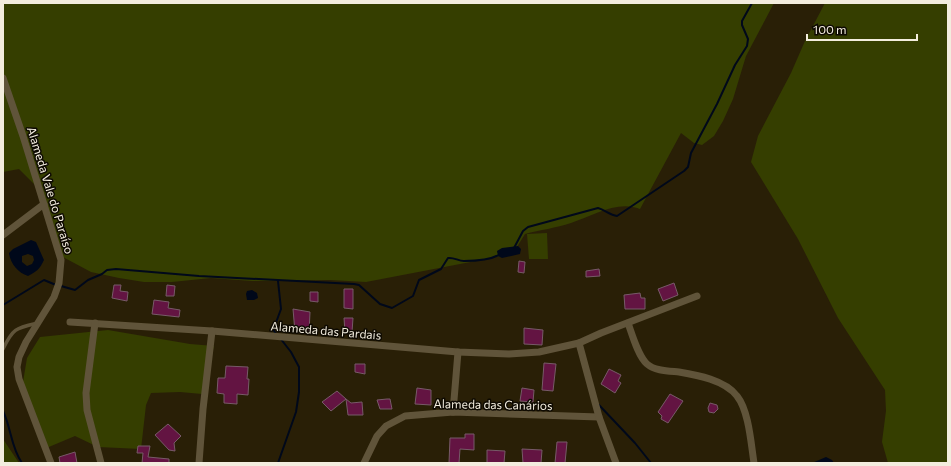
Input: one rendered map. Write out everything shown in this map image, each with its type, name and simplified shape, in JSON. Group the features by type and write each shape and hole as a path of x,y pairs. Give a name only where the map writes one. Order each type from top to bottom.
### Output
{"street":[{"name":"Alameda Vale do Paraíso","path":"3,78 23,136 61,260 61,273 54,297 40,322 26,342 19,357 17,367 19,379 51,463"},
{"path":"3,235 44,204"},
{"name":"Alameda das Pardais","path":"70,322 212,331 458,352 509,354 539,352 579,343 697,296"},
{"path":"628,323 637,348 643,360 647,364 657,369 700,376 716,381 732,390 737,396 746,418 754,463"},
{"path":"95,324 86,393 87,410 101,463"},
{"path":"199,463 202,409 212,331"},
{"path":"579,343 599,417 616,463"},
{"path":"453,412 458,352"},
{"name":"Alameda das Canários","path":"364,463 377,436 386,426 405,416 453,412 599,417"}],"lane":[{"path":"3,349 14,331 40,322"}],"green space":[{"path":"3,3 774,3 746,56 733,99 714,136 702,145 694,143 681,133 640,209 623,206 605,210 565,225 525,234 515,250 507,255 366,282 330,280 252,281 211,278 172,282 144,282 91,272 61,256 36,186 19,169 3,172"},
{"path":"825,3 948,3 948,463 888,463 882,442 886,411 885,390 838,318 798,239 751,162 758,136"},
{"path":"547,233 548,259 529,259 527,234"},
{"path":"108,330 190,344 214,346 202,394 180,392 151,393 146,405 141,449 98,447 75,436 44,449 23,382 27,358 40,337"},
{"path":"3,439 19,463 3,463"}],"water":[{"path":"31,240 36,242 44,260 38,270 28,276 24,275 13,264 10,257 9,253 13,249","holes":["28,254 33,256 34,260 32,264 27,266 22,262 22,256"]},
{"path":"518,246 521,249 520,254 502,258 498,256 497,251 502,248"},
{"path":"252,290 257,293 258,298 254,300 247,300 247,291"},
{"path":"826,457 834,463 812,463"}],"building":[{"path":"519,261 525,262 524,273 518,272"},
{"path":"599,269 600,276 586,277 586,271"},
{"path":"674,283 678,295 663,301 658,289"},
{"path":"114,285 121,285 120,291 128,292 127,301 112,298"},
{"path":"167,285 175,286 174,296 166,296"},
{"path":"344,289 353,289 353,309 344,308"},
{"path":"310,292 318,292 318,302 310,301"},
{"path":"640,293 641,298 645,298 645,309 625,309 624,295"},
{"path":"154,300 169,302 168,308 180,310 179,317 152,314"},
{"path":"293,309 310,312 309,333 295,332"},
{"path":"344,318 353,318 352,332 345,332"},
{"path":"524,328 543,330 542,345 524,344"},
{"path":"544,363 556,364 553,391 542,390"},
{"path":"355,364 365,364 365,374 355,372"},
{"path":"226,366 248,367 248,395 237,394 237,404 224,403 224,394 217,393 218,378 225,378"},
{"path":"609,369 621,375 618,381 621,383 615,393 601,384"},
{"path":"417,388 431,390 431,405 415,404"},
{"path":"522,388 534,390 533,402 520,401"},
{"path":"337,391 346,399 331,411 322,402"},
{"path":"670,394 683,401 668,423 661,419 662,416 658,412"},
{"path":"346,399 351,403 362,402 363,415 348,415"},
{"path":"390,399 392,409 380,409 377,400"},
{"path":"710,403 717,405 718,409 714,413 709,412 708,408"},
{"path":"168,424 181,436 174,443 175,451 169,450 155,435"},
{"path":"465,434 474,434 474,450 460,449 459,463 449,463 450,438 465,438"},
{"path":"557,442 567,442 565,463 555,463"},
{"path":"138,446 150,446 148,457 169,459 169,463 142,463 143,453 137,453"},
{"path":"522,449 542,450 541,463 523,463"},
{"path":"487,450 505,451 504,463 487,463"},
{"path":"75,452 77,463 60,463 59,457"}],"waterway":[{"path":"514,248 523,231 528,227 598,208 617,216 688,167 691,153 717,104 735,65 747,46 748,39 742,25 742,21 752,3"},
{"path":"61,286 75,290 88,280 102,274 107,270 116,269 199,276 354,284 359,285 380,304 392,308 413,296 419,280 441,269 448,258 462,261 473,261 499,255"},
{"path":"3,305 44,280 56,285"},
{"path":"277,335 274,328 281,309 278,281"},
{"path":"278,463 296,412 299,392 299,367 291,352 280,338"},
{"path":"599,405 635,443 651,463"},
{"path":"3,411 13,444 22,463"}]}
